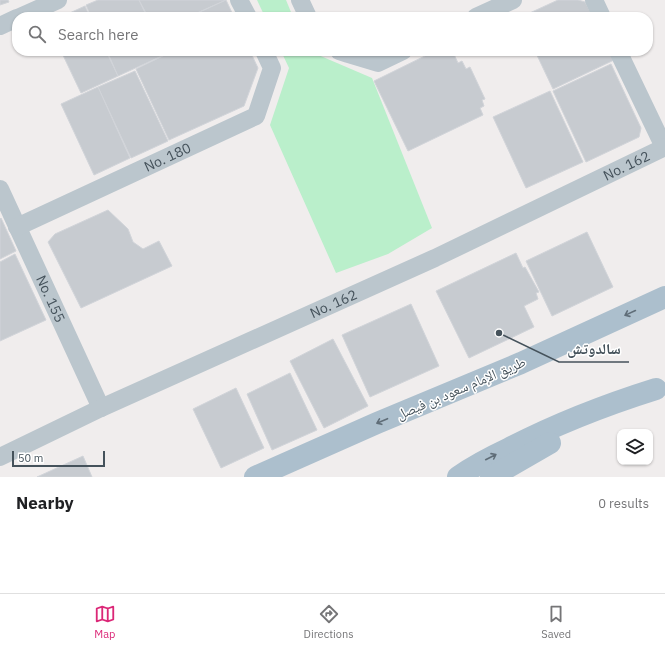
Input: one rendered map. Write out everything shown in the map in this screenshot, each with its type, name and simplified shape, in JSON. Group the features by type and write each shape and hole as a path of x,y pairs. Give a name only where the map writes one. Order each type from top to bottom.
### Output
{"main road":[{"name":"طريق الإمام سعود بن فيصل","path":"255,477 521,363 665,297"},
{"path":"458,477 473,467 536,434 599,408 661,387"},
{"path":"491,477 547,444 661,387"}],"street":[{"path":"31,12 58,0"},
{"path":"239,0 245,12"},
{"path":"300,0 306,12"},
{"path":"487,12 513,0"},
{"path":"594,0 600,12"},
{"path":"0,26 12,20"},
{"name":"No. 180","path":"17,227 256,116 272,68 266,56"},
{"path":"355,56 378,63 393,56"},
{"path":"620,56 664,147"},
{"name":"No. 162","path":"0,457 101,408 435,258 664,147"},
{"name":"No. 155","path":"0,190 101,408"}],"green space":[{"path":"257,0 286,0 291,12 263,12"},
{"path":"283,56 321,56 372,78 432,228 388,254 336,273 270,125 289,68"}],"building":[{"path":"0,0 8,0 9,2 0,5"},
{"path":"98,0 139,0 145,12 89,12 86,5"},
{"path":"139,0 226,0 199,12 145,12"},
{"path":"226,0 232,12 200,12"},
{"path":"558,0 578,0 585,2 590,12 532,12"},
{"path":"85,6 88,12 72,12"},
{"path":"63,56 108,56 118,76 81,93"},
{"path":"109,56 162,56 118,76"},
{"path":"163,56 252,56 258,68 244,106 169,140 136,69"},
{"path":"425,56 455,56 458,63 462,61 466,69 470,67 485,99 482,100 484,106 480,108 483,115 408,151 374,81"},
{"path":"537,56 612,56 614,60 553,89"},
{"path":"611,64 641,128 639,137 586,162 553,91"},
{"path":"135,71 168,141 131,158 98,87"},
{"path":"98,87 130,158 94,175 61,104"},
{"path":"550,91 583,162 526,188 493,117"},
{"path":"108,210 128,229 133,242 143,249 159,241 172,266 81,308 48,242 55,234"},
{"path":"1,218 16,251 0,259 0,219"},
{"path":"587,232 613,287 552,316 526,261"},
{"path":"516,253 523,268 525,267 539,292 536,293 538,299 524,306 534,327 469,358 436,291"},
{"path":"15,254 46,320 0,341 0,262"},
{"path":"411,304 439,366 370,397 342,335"},
{"path":"333,339 368,406 324,428 290,361"},
{"path":"290,373 317,430 272,450 247,394"},
{"path":"236,388 264,448 221,468 193,409"},
{"path":"83,456 92,477 37,477"}],"place":[{"name":"سالدوتش","path":"499,333"}]}
